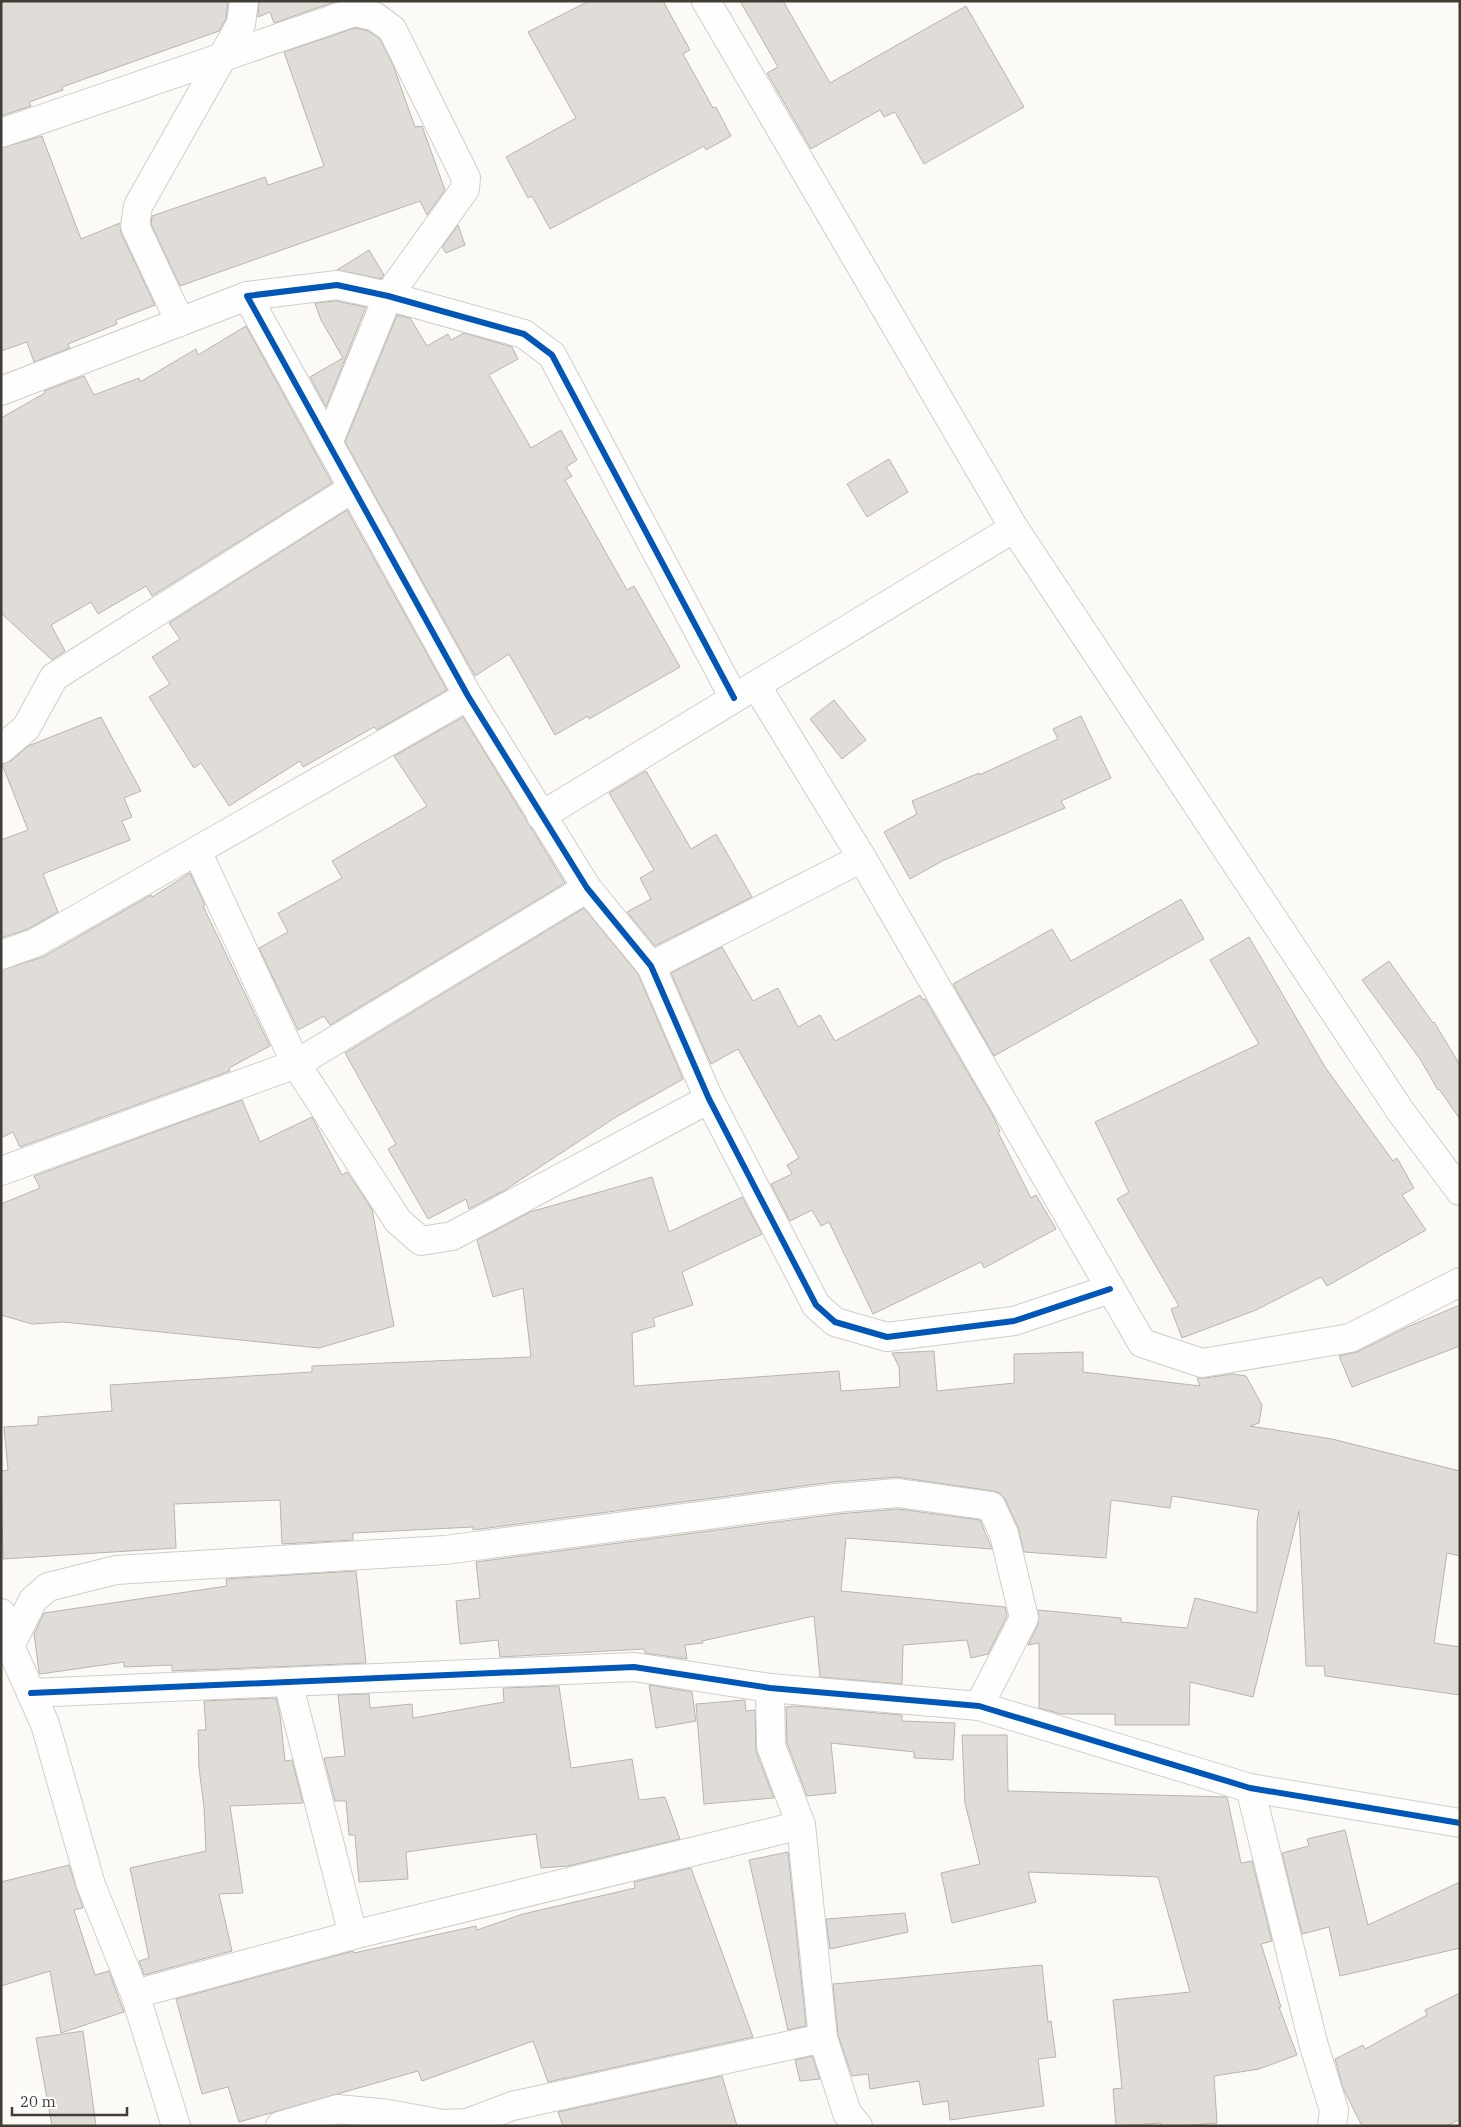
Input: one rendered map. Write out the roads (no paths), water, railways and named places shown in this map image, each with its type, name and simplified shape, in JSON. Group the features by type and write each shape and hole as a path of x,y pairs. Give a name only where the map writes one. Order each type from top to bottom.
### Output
{"street":[{"path":"180,322 135,226 138,206 240,24 244,1"},
{"path":"706,1 1014,528 1401,1112 1460,1191"},
{"path":"1,133 354,12 374,16 392,29 466,178 465,189 388,296 328,443"},
{"path":"1,391 247,296 337,285 388,296 524,334 552,355 745,691 862,858 1142,1343 1202,1363 1350,1338 1455,1288"},
{"path":"247,296 468,696 587,888 651,966 709,1098 816,1305 835,1322 887,1336 1014,1321 1110,1289"},
{"path":"1,749 26,728 54,677 353,488"},
{"path":"541,816 1014,528"},
{"path":"1,955 35,943 468,696"},
{"path":"197,851 296,1064 398,1221 422,1241 452,1236 709,1098"},
{"path":"651,966 862,858"},
{"path":"1,1171 296,1064 587,888"},
{"path":"10,1646 33,1600 48,1587 116,1570 445,1550 835,1498 898,1493 990,1506 1004,1534 1024,1618 979,1706"},
{"path":"1,1613 10,1646 45,1724 91,1885 135,1994 176,2126"},
{"path":"31,1693 634,1667 770,1688 979,1706 1250,1788 1460,1824"},
{"path":"288,1682 353,1935"},
{"path":"770,1688 771,1746 801,1825 823,2038 846,2113 858,2126"},
{"path":"1250,1788 1314,2046 1334,2110 1332,2126"},
{"path":"135,1994 353,1935 801,1825"},
{"path":"280,2126 338,2109 388,2114 443,2124 467,2123 512,2106 823,2038"}]}
